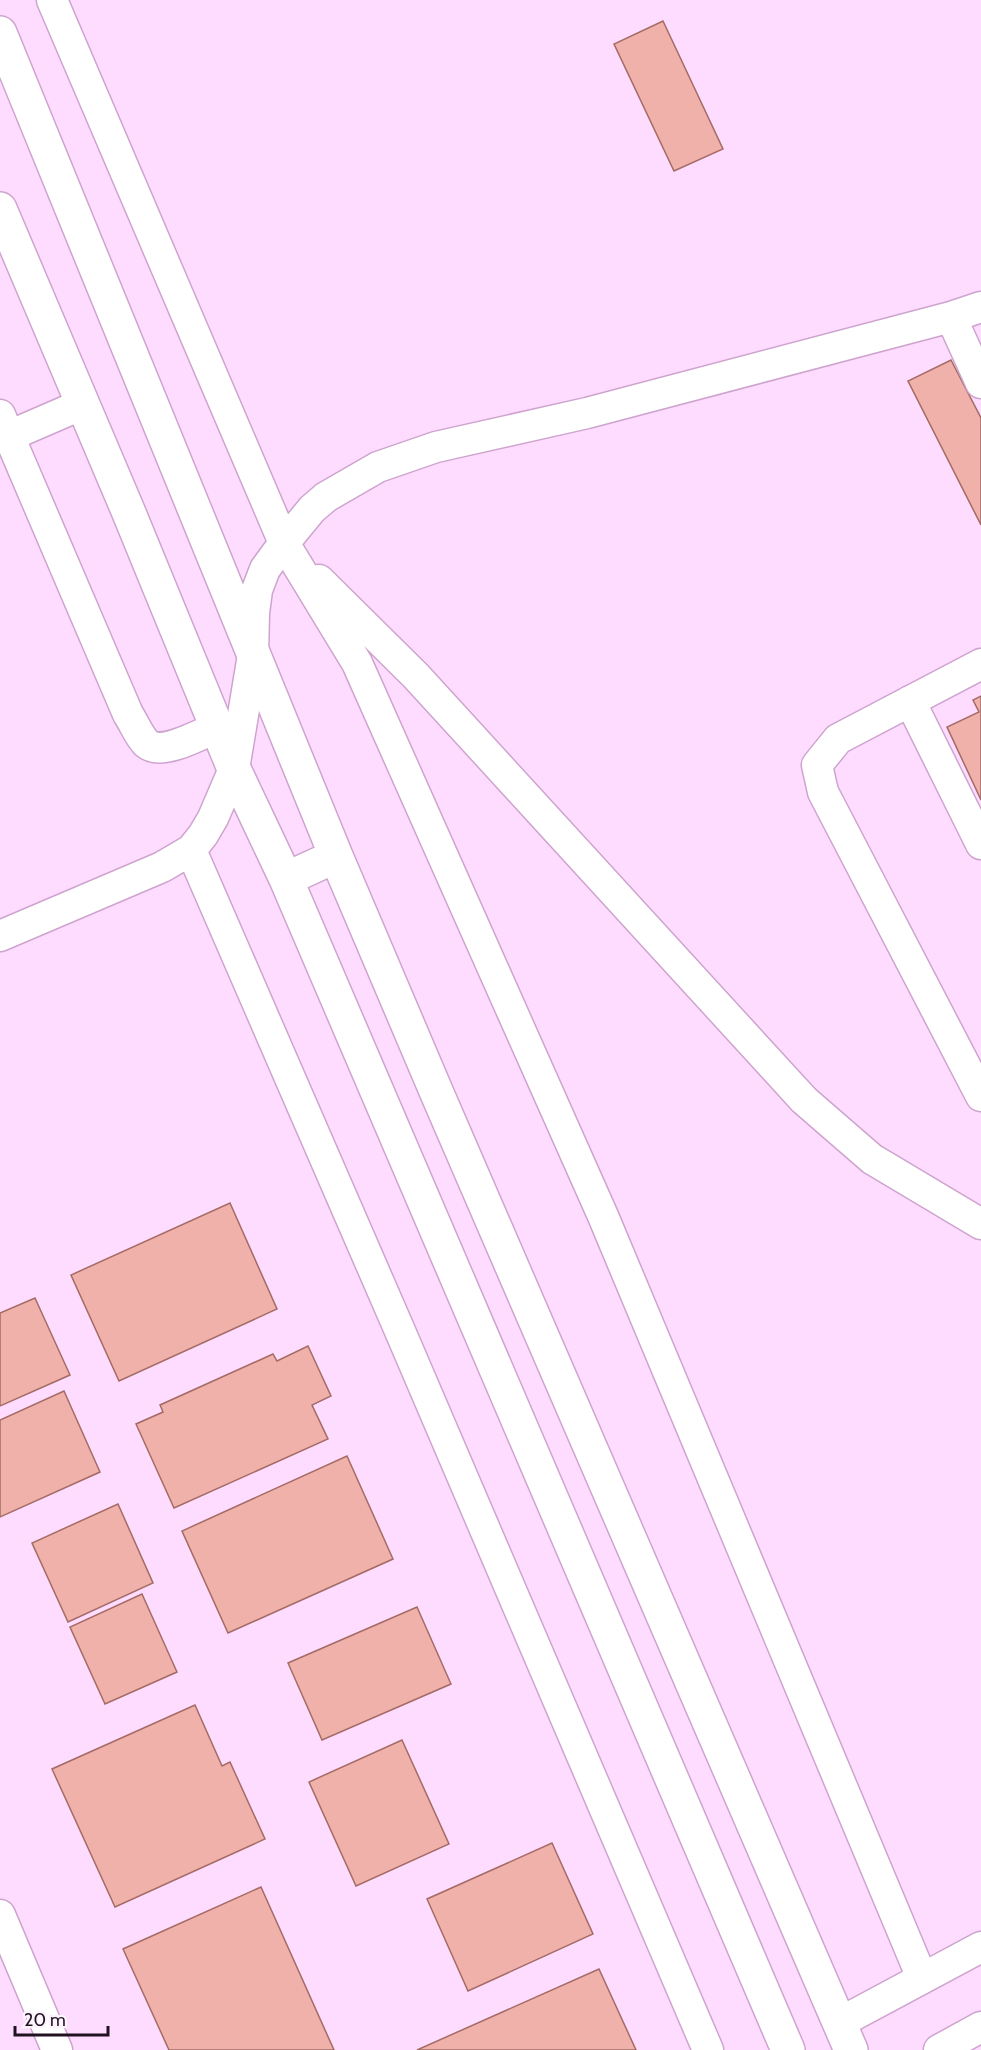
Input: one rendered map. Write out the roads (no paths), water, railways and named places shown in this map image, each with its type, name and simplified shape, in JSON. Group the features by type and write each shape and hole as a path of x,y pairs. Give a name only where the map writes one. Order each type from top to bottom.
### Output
{"main road":[{"path":"0,33 336,856 845,2036"},
{"path":"0,209 234,769 286,879 788,2050"},
{"path":"286,879 336,856"}],"street":[{"path":"52,0 284,543 357,663 608,1227 922,1978"},
{"path":"0,936 162,867 191,850 213,818 234,769 254,656 254,613 257,590 266,568 284,543 312,508 326,497 378,467 436,447 587,413 951,317 981,307"},
{"path":"951,317 981,383"},
{"path":"83,404 5,426 128,714 146,743 157,747 171,747 217,727"},
{"path":"284,543 416,676 804,1100 872,1159 981,1224"},
{"path":"981,664 838,739 817,765 823,792 981,1096"},
{"path":"910,701 981,844"},
{"path":"191,850 708,2050"},
{"path":"0,1915 57,2050"},
{"path":"845,2036 922,1978 981,1947"},
{"path":"939,2050 981,2027"}]}
